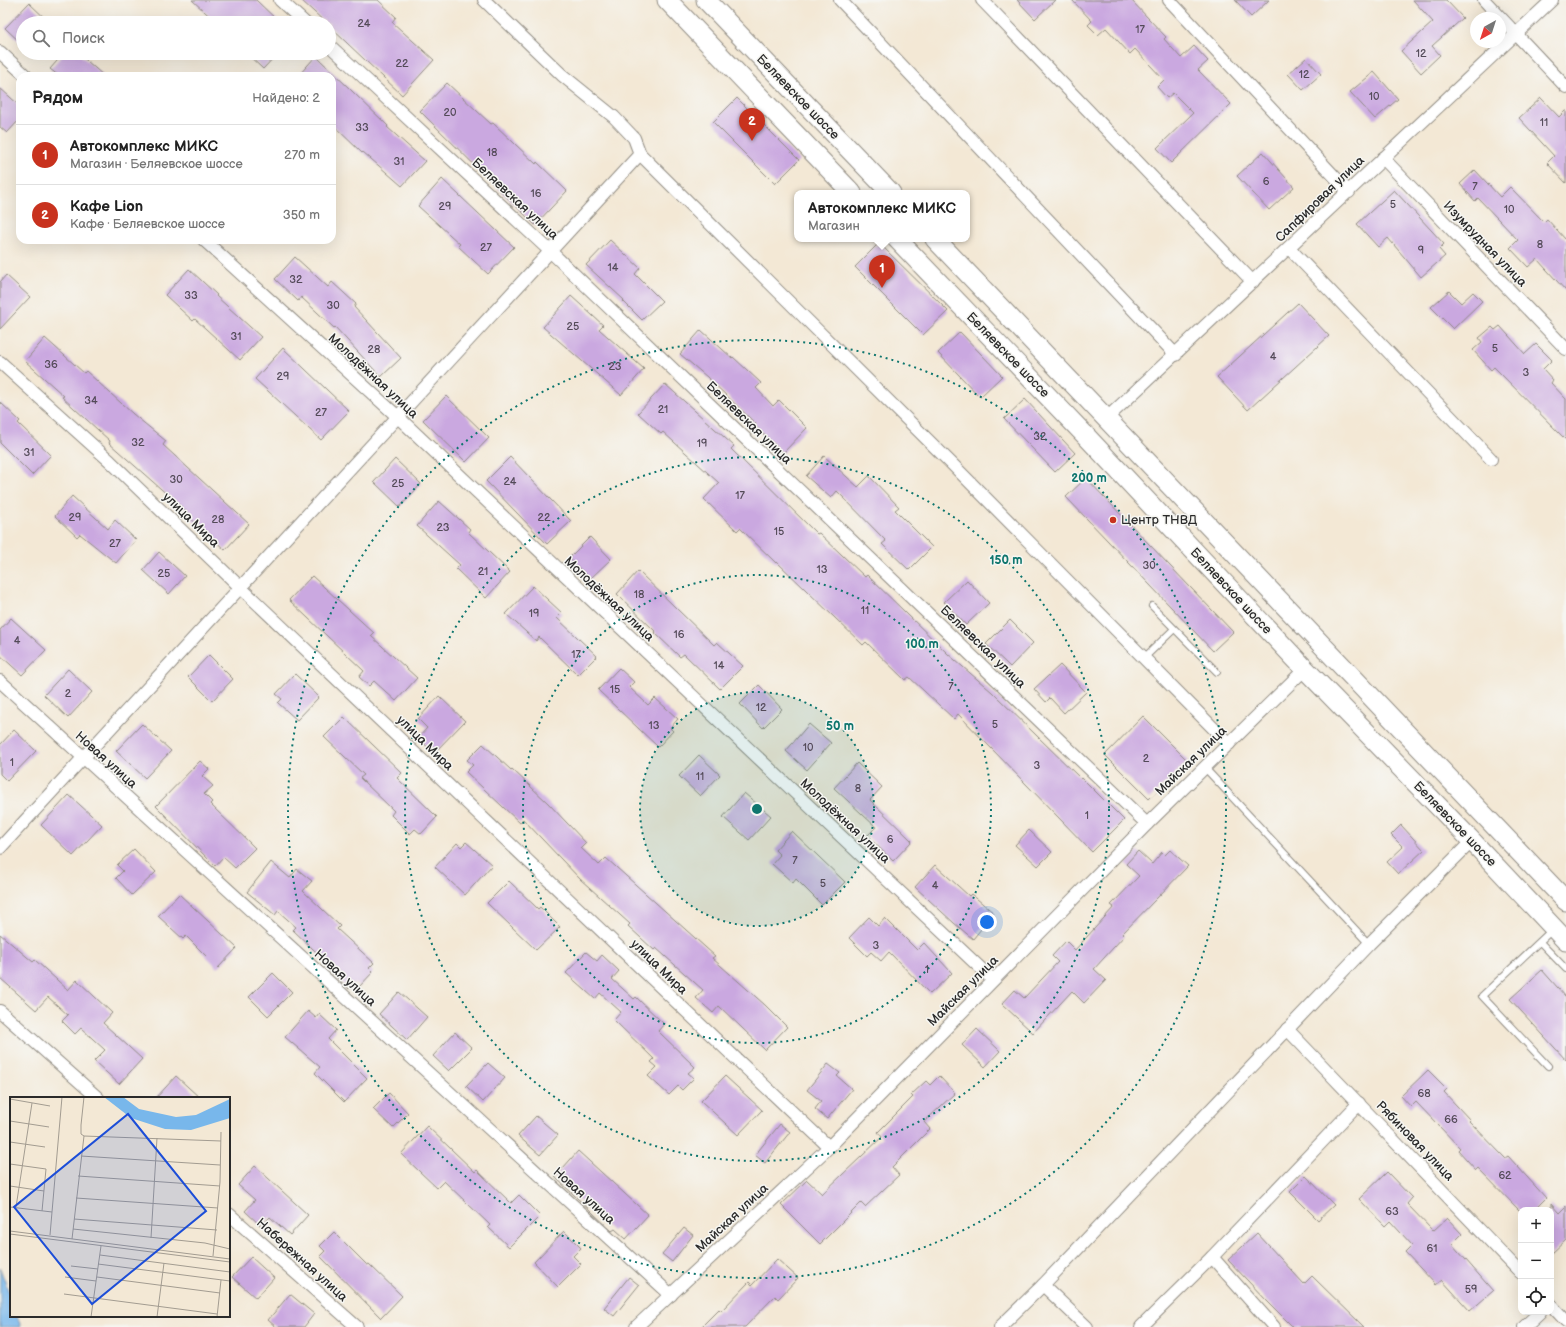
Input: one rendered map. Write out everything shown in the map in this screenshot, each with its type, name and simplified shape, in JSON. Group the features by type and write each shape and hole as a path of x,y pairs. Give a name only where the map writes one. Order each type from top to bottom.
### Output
{"main road":[{"name":"Беляевское шоссе","path":"668,0 849,190"},
{"name":"Беляевское шоссе","path":"706,0 888,190"},
{"name":"Беляевское шоссе","path":"900,242 1086,436 1305,669 1472,840 1560,935"},
{"name":"Беляевское шоссе","path":"938,242 1566,901"},
{"path":"1305,669 1326,649"}],"street":[{"path":"280,0 297,16"},
{"path":"484,0 562,75 614,116 634,138 640,154 952,464 1229,744"},
{"path":"840,0 1176,355"},
{"path":"982,0 1253,282"},
{"path":"1169,0 1349,192"},
{"path":"1484,0 1566,88"},
{"name":"Сапфировая улица","path":"1107,418 1176,355 1552,0"},
{"name":"Беляевская улица","path":"336,51 550,250 1147,824"},
{"path":"0,52 22,72"},
{"path":"0,848 82,757 640,154"},
{"name":"Изумрудная улица","path":"1383,158 1566,349"},
{"name":"Молодёжная улица","path":"208,244 398,417 993,980"},
{"path":"1289,248 1491,459"},
{"name":"улица Мира","path":"0,362 110,461 240,587 829,1147"},
{"name":"Майская улица","path":"636,1327 829,1147 1147,824 1305,669"},
{"name":"Новая улица","path":"0,682 671,1295"},
{"path":"1000,1327 1043,1285 1287,1029 1472,840"},
{"path":"0,1011 97,1097"},
{"name":"Рябиновая улица","path":"1287,1029 1518,1270"},
{"path":"1141,1327 1212,1257 1359,1103"},
{"name":"Набережная улица","path":"230,1215 357,1327"},
{"path":"1212,1257 1274,1327"},
{"path":"1043,1285 1087,1327"},
{"path":"1554,1308 1566,1321"},
{"path":"1524,1327 1537,1315"}],"lane":[{"path":"1152,606 1217,672"},
{"path":"1144,658 1174,628"},
{"path":"1204,767 1369,944"},
{"path":"1548,1066 1482,996 1540,942 1560,935"},
{"path":"1540,942 1566,969"}],"water":[{"path":"0,1268 10,1295 10,1317 17,1317 21,1327 0,1327"}],"building":[{"path":"192,0 256,0 273,16 209,16"},
{"path":"301,0 378,0 396,17 392,22 434,60 402,95 336,33 336,16 318,16"},
{"path":"1017,0 1055,0 1035,19"},
{"path":"1072,0 1131,0 1166,37 1164,39 1181,58 1194,46 1208,61 1198,70 1231,104 1171,163 1157,148 1193,113 1173,93 1167,98 1157,87 1164,80 1135,49 1130,54 1106,28 1098,35 1088,25 1092,21"},
{"path":"1235,0 1269,0 1251,17"},
{"path":"1413,0 1446,0 1463,18 1432,46 1440,55 1421,73 1401,51 1433,22"},
{"path":"29,3 43,16 17,16"},
{"path":"16,17 16,38 5,28"},
{"path":"1306,58 1321,74 1303,90 1288,74"},
{"path":"58,60 86,60 99,72 54,72 50,69"},
{"path":"253,60 271,60 263,69"},
{"path":"312,60 320,60 332,72 302,72"},
{"path":"1374,72 1398,99 1375,119 1350,92"},
{"path":"336,75 388,126 387,127 425,161 402,186 363,152 362,153 336,128"},
{"path":"447,83 491,124 493,123 536,164 537,162 567,191 535,225 420,111"},
{"path":"0,88 16,102 16,123 7,133 0,127"},
{"path":"737,98 799,160 775,184 713,122"},
{"path":"1541,98 1559,117 1566,110 1566,183 1547,163 1554,156 1519,118"},
{"path":"1263,152 1294,187 1269,210 1237,176"},
{"path":"1475,170 1500,197 1510,187 1544,222 1547,219 1566,240 1566,291 1537,259 1528,267 1510,248 1518,240 1478,198 1475,201 1460,184"},
{"path":"442,179 514,247 488,274 458,246 460,244 418,206"},
{"path":"1394,190 1444,244 1439,249 1445,256 1421,277 1388,238 1378,247 1357,224"},
{"path":"610,240 640,268 635,274 662,301 642,320 623,301 624,300 586,265"},
{"path":"879,243 948,311 923,335 855,267"},
{"path":"295,257 328,287 332,282 356,304 354,307 401,358 381,377 335,327 334,328 301,297 298,301 275,279"},
{"path":"189,269 261,337 240,360 195,319 193,321 165,295"},
{"path":"6,275 30,297 0,329 0,282"},
{"path":"1449,291 1461,303 1473,292 1482,301 1453,329 1431,307"},
{"path":"571,296 603,325 599,329 644,369 621,395 543,327"},
{"path":"1298,303 1329,336 1248,410 1217,377"},
{"path":"1500,326 1525,354 1536,344 1552,360 1543,369 1553,380 1551,383 1566,399 1566,440 1494,367 1491,370 1473,350 1482,342 1479,338 1492,327 1495,330"},
{"path":"701,330 761,383 756,388 773,406 779,400 807,428 783,453 754,425 756,424 707,377 680,354"},
{"path":"960,332 1002,376 980,397 938,353"},
{"path":"45,338 84,373 86,371 133,414 166,441 163,445 249,524 225,550 186,514 187,512 109,443 110,441 62,397 64,396 25,361"},
{"path":"283,348 349,411 321,440 255,379"},
{"path":"665,384 734,446 731,449 817,534 819,533 865,577 867,575 948,654 992,692 1124,820 1092,852 958,714 954,719 909,677 905,680 866,642 863,645 740,528 737,531 704,499 719,483 663,432 661,434 638,413"},
{"path":"446,396 489,438 466,462 423,420"},
{"path":"1025,399 1075,453 1055,472 1004,419"},
{"path":"0,402 20,421 18,423 51,455 32,475 0,443"},
{"path":"824,456 858,487 869,476 899,507 895,510 932,547 909,570 882,544 886,541 837,491 831,498 806,476"},
{"path":"510,457 571,521 547,544 486,481"},
{"path":"395,459 421,484 400,507 374,482"},
{"path":"1086,478 1233,632 1213,651 1066,497"},
{"path":"72,496 108,529 115,520 136,540 116,563 80,534 77,537 55,516"},
{"path":"439,501 470,529 468,532 510,572 486,598 456,569 460,565 417,526"},
{"path":"590,537 611,559 590,579 569,558"},
{"path":"159,552 185,576 169,594 143,570"},
{"path":"638,571 714,645 717,642 743,666 720,689 684,654 680,657 617,594"},
{"path":"312,576 374,633 371,636 417,678 396,701 374,681 369,686 359,677 364,671 289,600"},
{"path":"967,580 989,603 966,625 944,602"},
{"path":"533,586 562,613 557,618 597,656 578,675 539,637 536,641 506,614"},
{"path":"11,618 46,650 22,675 0,655 0,630"},
{"path":"1010,620 1033,643 1010,667 986,644"},
{"path":"209,655 233,679 212,701 188,677"},
{"path":"1060,665 1086,692 1064,713 1050,698 1046,702 1034,689"},
{"path":"619,668 634,682 629,687 648,705 655,698 678,719 670,728 673,731 658,747 598,690"},
{"path":"68,669 92,692 68,718 44,695"},
{"path":"295,674 319,697 297,720 278,703 282,699 276,694"},
{"path":"759,685 782,709 763,728 740,704"},
{"path":"439,696 465,721 434,753 418,738 427,728 418,719"},
{"path":"1143,716 1188,761 1149,799 1105,755"},
{"path":"344,717 402,773 397,778 437,817 421,834 415,829 410,834 391,815 394,811 360,778 364,775 324,737"},
{"path":"142,724 171,751 145,778 116,751"},
{"path":"809,724 831,743 807,770 786,751"},
{"path":"14,730 36,751 7,781 0,774 0,745"},
{"path":"483,744 548,803 586,843 581,848 599,865 606,858 715,956 712,958 765,1005 787,1027 765,1050 719,1006 713,1013 696,998 703,990 656,948 654,950 628,926 630,924 580,879 523,819 520,823 466,772 473,765 467,760"},
{"path":"699,755 720,775 700,796 679,776"},
{"path":"200,761 209,769 202,776 213,786 204,794 212,802 210,804 255,848 235,868 223,857 215,866 156,806"},
{"path":"857,763 882,787 870,800 912,841 893,861 867,836 876,827 834,788"},
{"path":"744,793 771,816 749,840 723,817"},
{"path":"69,795 102,825 73,856 41,825"},
{"path":"1401,825 1424,850 1398,874 1387,862 1403,847 1391,835"},
{"path":"1029,830 1052,852 1038,866 1015,845"},
{"path":"792,831 845,882 822,905 796,879 793,883 772,864 780,855 775,850"},
{"path":"466,842 492,865 465,895 435,867 457,843 461,847"},
{"path":"134,849 156,872 132,895 116,878 123,871 117,865"},
{"path":"1170,850 1188,866 1122,934 1124,936 1094,969 1106,980 1084,1003 1072,991 1033,1033 1002,1004 1015,990 1024,998 1058,962 1052,956 1066,941 1075,950 1114,907 1111,905 1139,876 1126,864 1138,851 1152,864 1162,852 1165,855"},
{"path":"271,862 290,878 297,869 312,881 303,891 340,926 337,929 374,963 369,968 373,972 359,987 355,983 349,989 328,970 331,966 293,930 296,927 278,911 275,915 247,892"},
{"path":"935,865 969,896 971,894 994,913 973,939 915,887"},
{"path":"509,881 538,909 540,907 560,927 536,950 487,903"},
{"path":"179,894 237,948 218,968 186,936 183,939 158,916"},
{"path":"869,917 878,926 885,918 917,950 924,943 952,973 930,994 889,952 881,961 871,952 867,956 849,938"},
{"path":"0,934 33,962 35,960 68,990 77,980 112,1013 103,1023 142,1059 119,1084 94,1061 105,1050 81,1028 75,1034 62,1021 68,1015 48,997 36,1010 0,978"},
{"path":"586,952 597,961 602,955 619,971 612,979 634,999 636,997 664,1024 658,1031 695,1067 688,1073 694,1078 682,1090 678,1086 669,1095 648,1076 657,1067 651,1062 654,1059 614,1020 621,1012 600,993 595,999 566,973"},
{"path":"1542,970 1566,997 1566,1060 1510,999"},
{"path":"273,973 292,992 268,1016 249,997"},
{"path":"399,992 427,1017 407,1040 379,1014"},
{"path":"308,1011 316,1018 319,1014 336,1030 328,1039 367,1078 344,1102 315,1073 320,1067 285,1037"},
{"path":"977,1029 1000,1051 985,1067 962,1045"},
{"path":"455,1032 472,1048 449,1071 433,1056"},
{"path":"488,1063 505,1078 483,1102 466,1086"},
{"path":"828,1064 840,1073 837,1076 852,1089 827,1119 815,1109 821,1101 807,1090"},
{"path":"1428,1070 1447,1089 1444,1092 1470,1120 1469,1121 1505,1158 1508,1156 1546,1198 1537,1207 1518,1207 1518,1209 1478,1168 1476,1170 1458,1150 1460,1148 1416,1102 1411,1107 1401,1096"},
{"path":"176,1076 199,1097 157,1097"},
{"path":"725,1076 762,1110 738,1135 701,1101"},
{"path":"939,1076 955,1093 924,1122 930,1129 892,1167 899,1175 865,1207 861,1203 820,1244 781,1205 807,1180 822,1194 882,1137 878,1132 913,1097 911,1095 926,1081 930,1085"},
{"path":"389,1093 408,1113 393,1128 373,1109"},
{"path":"536,1116 558,1135 540,1155 518,1136"},
{"path":"780,1124 790,1132 765,1163 755,1155"},
{"path":"427,1126 475,1172 477,1170 511,1203 519,1195 540,1216 509,1247 488,1227 490,1225 444,1181 437,1188 401,1154"},
{"path":"578,1151 648,1215 626,1239 615,1229 612,1231 555,1177"},
{"path":"255,1166 308,1215 290,1235 270,1217 261,1226 245,1211 255,1200 238,1185"},
{"path":"1387,1172 1412,1198 1407,1204 1433,1231 1447,1218 1462,1234 1452,1244 1493,1291 1470,1311 1442,1280 1436,1285 1405,1252 1412,1245 1390,1221 1385,1226 1359,1199"},
{"path":"1306,1176 1334,1205 1318,1220 1290,1192"},
{"path":"1566,1206 1566,1240 1554,1251 1554,1207 1559,1213"},
{"path":"684,1228 693,1235 672,1262 662,1254"},
{"path":"564,1231 581,1248 573,1256 581,1264 558,1287 534,1262"},
{"path":"334,1232 367,1265 369,1264 402,1296 381,1318 320,1256 325,1251 320,1246"},
{"path":"1257,1233 1304,1284 1312,1276 1364,1327 1293,1327 1228,1260"},
{"path":"251,1257 274,1278 256,1298 232,1277"},
{"path":"777,1259 798,1278 778,1299 775,1296 745,1327 701,1327 719,1309 721,1311 749,1282 752,1285"},
{"path":"629,1277 639,1285 614,1316 604,1308"},
{"path":"290,1294 314,1314 304,1327 276,1327 268,1320"}],"place":[{"name":"Кафе Lion","path":"752,141"},
{"name":"Автокомплекс МИКС","path":"882,288"},
{"name":"Центр ТНВД","path":"1113,520"}]}
